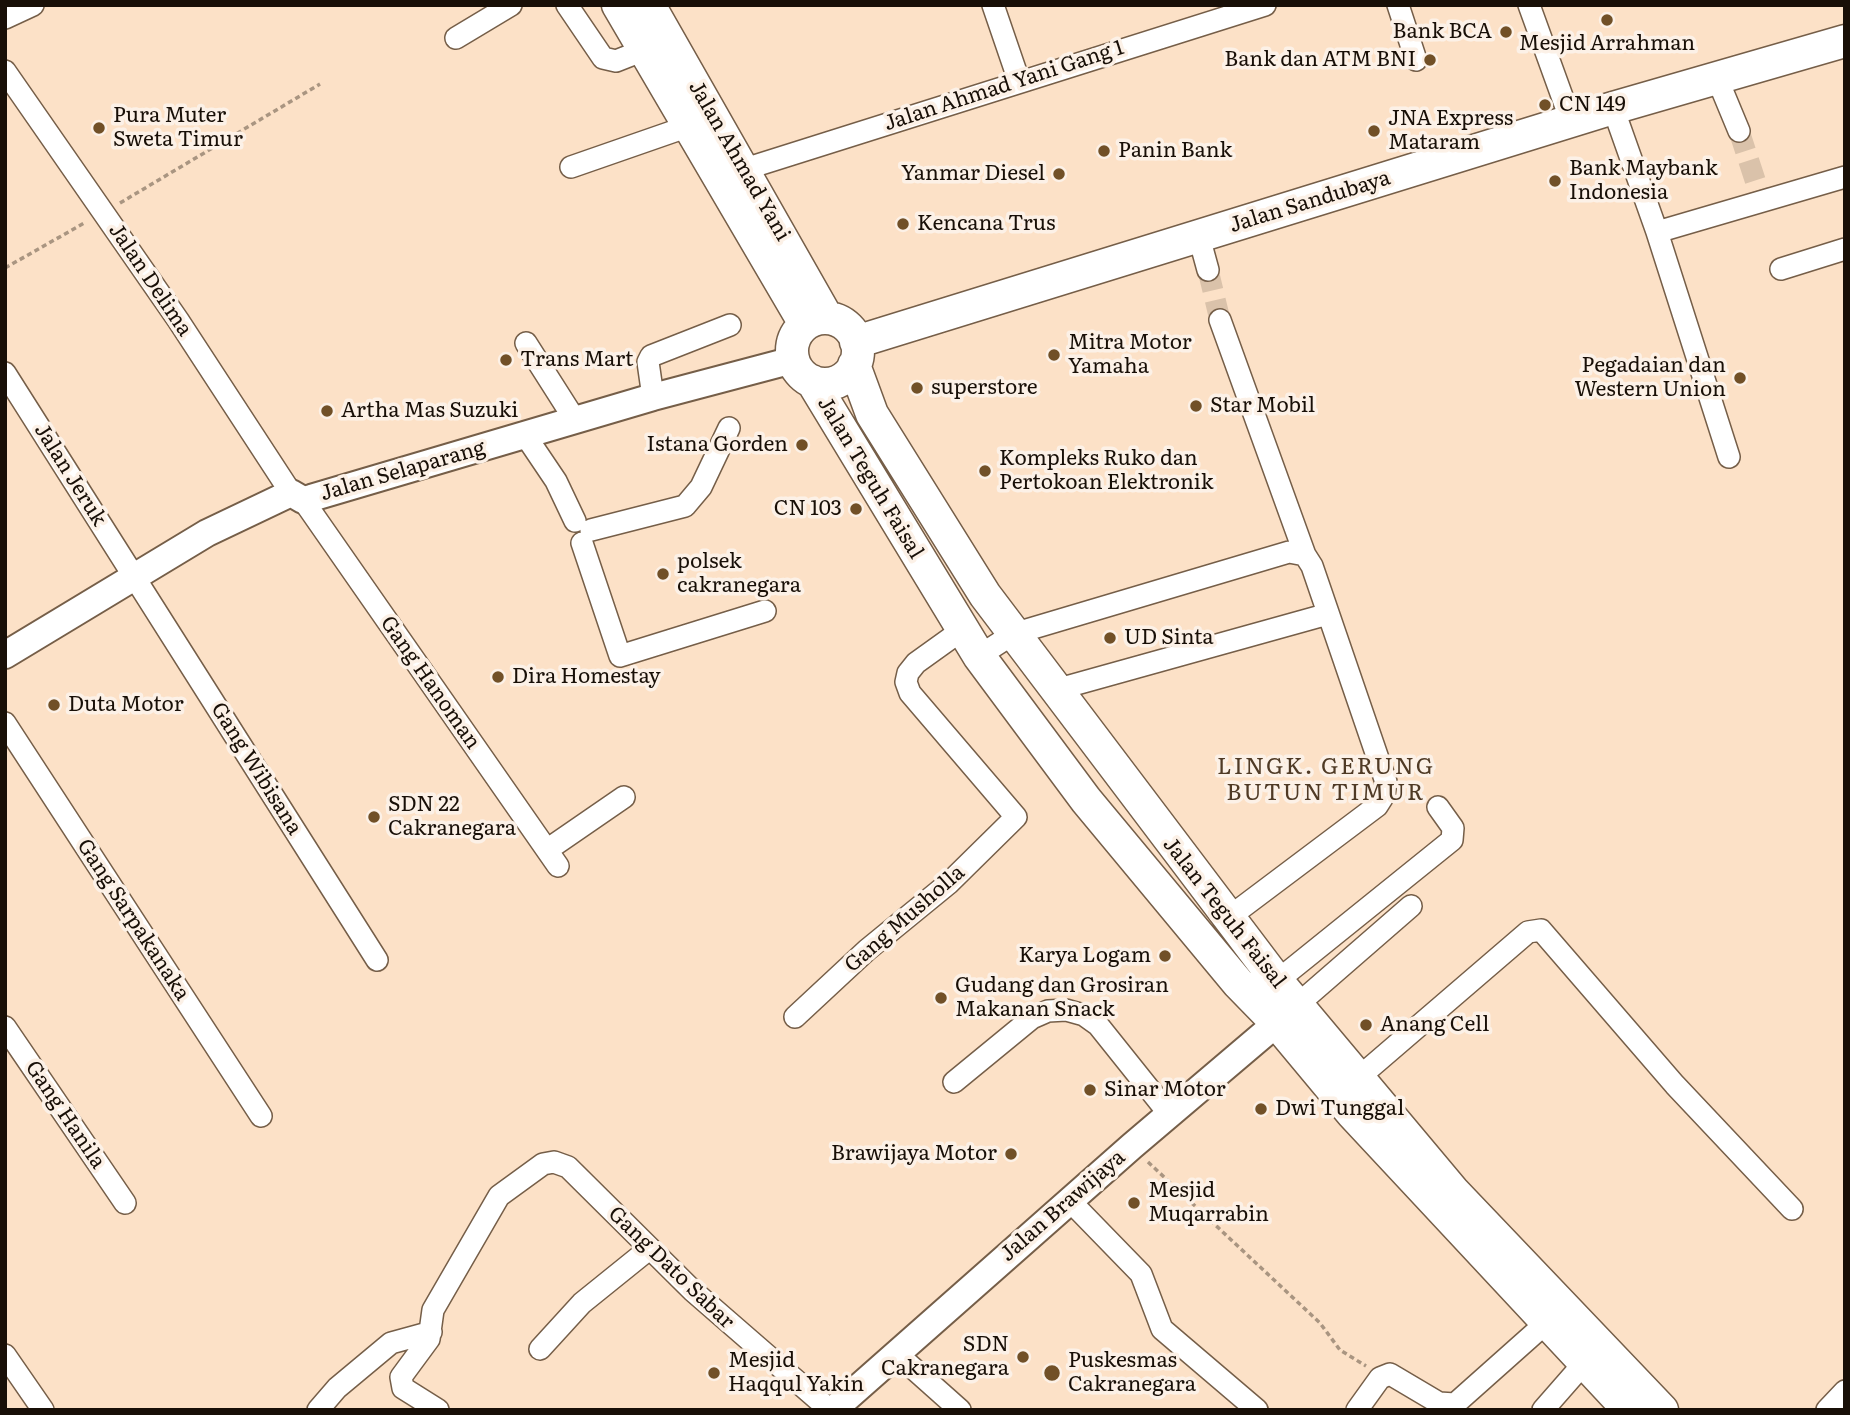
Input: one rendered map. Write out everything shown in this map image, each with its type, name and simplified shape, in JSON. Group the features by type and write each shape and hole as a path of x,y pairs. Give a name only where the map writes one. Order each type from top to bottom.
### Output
{"highway":[{"path":"618,5 689,126 816,321"},
{"name":"Jalan Ahmad Yani","path":"649,5 745,169 816,321"},
{"name":"Jalan Sandubaya","path":"855,353 1199,237 1613,108 1845,41"},
{"path":"816,321 843,323 855,353 840,380 826,384 803,371 793,340 816,321"},
{"name":"Jalan Teguh Faisal","path":"855,353 872,414 1013,634 1277,981 1287,1015 1352,1113 1546,1323 1592,1354 1662,1410"},
{"name":"Jalan Teguh Faisal","path":"803,371 971,643 1086,800 1238,983 1287,1015 1357,1079 1592,1354 1629,1410"},
{"path":"1086,800 1120,777"}],"main road":[{"name":"Jalan Selaparang","path":"5,655 234,518 297,496 525,435 653,397 803,371"},
{"name":"Jalan Brawijaya","path":"832,1410 1132,1146 1287,1015"}],"street":[{"path":"5,18 33,5"},
{"path":"456,38 511,5"},
{"path":"567,5 603,58 616,61 644,50"},
{"path":"993,5 1019,81"},
{"name":"Jalan Ahmad Yani Gang 1","path":"745,169 1237,9 1265,5"},
{"path":"1398,5 1416,60"},
{"path":"1529,5 1571,121"},
{"name":"Jalan Delima","path":"5,71 297,496"},
{"path":"1717,78 1739,131"},
{"path":"1613,108 1657,232 1729,457"},
{"path":"570,167 689,126"},
{"path":"1657,232 1761,198 1845,177"},
{"path":"1199,237 1208,270"},
{"path":"1781,269 1845,248"},
{"path":"1220,320 1305,555 1312,566 1385,778 1384,795 1377,806 1228,918"},
{"path":"653,397 648,362 650,356 730,325"},
{"path":"526,343 575,420"},
{"name":"Jalan Jeruk","path":"5,373 135,577"},
{"path":"583,532 685,506 701,487 729,428"},
{"path":"525,435 543,459 583,532 620,656 765,611"},
{"name":"Gang Hanoman","path":"297,496 552,858 624,797"},
{"path":"971,643 1013,634 1289,552 1305,555"},
{"name":"Gang Wibisana","path":"135,577 377,960"},
{"path":"1055,690 1328,614"},
{"name":"Gang Musholla","path":"795,1017 859,957 949,883 1014,820 1012,811 910,693 906,682 908,673 916,663 971,643"},
{"name":"Gang Sarpakanaka","path":"5,723 261,1116"},
{"path":"1277,981 1452,841 1453,828 1438,807"},
{"path":"1287,1015 1411,906"},
{"path":"1357,1079 1528,932 1541,930 1640,1046 1792,1209"},
{"path":"954,1082 1032,1018 1048,1011 1066,1010 1084,1015 1098,1026 1170,1115"},
{"name":"Gang Hanila","path":"5,1027 125,1203"},
{"name":"Gang Dato Sabar","path":"431,1332 433,1310 499,1196 543,1164 554,1162 568,1167 649,1249 738,1332 832,1410"},
{"path":"1070,1201 1141,1274 1162,1329 1257,1410"},
{"path":"540,1349 582,1303 649,1249"},
{"path":"1357,1410 1380,1378 1394,1375 1439,1403 1455,1404 1546,1323"},
{"path":"431,1332 401,1377 401,1384 438,1410"},
{"path":"318,1410 337,1388 390,1343 431,1332"},
{"path":"896,1353 960,1410"},
{"path":"1543,1410 1592,1354"},
{"path":"5,1355 43,1410"},
{"path":"1827,1410 1845,1391"}],"path":[{"path":"5,268 320,85"},
{"path":"1132,1146 1320,1323 1340,1350 1380,1378"}],"tunnel":[{"path":"1739,131 1760,195"},
{"path":"1208,270 1220,320"}],"place":[{"name":"Mesjid Arrahman","path":"1607,20"},
{"name":"Bank BCA","path":"1506,32"},
{"name":"Bank dan ATM BNI","path":"1430,60"},
{"name":"CN 149","path":"1545,105"},
{"name":"Pura Muter Sweta Timur","path":"99,128"},
{"name":"JNA Express Mataram","path":"1374,131"},
{"name":"Panin Bank","path":"1104,151"},
{"name":"Yanmar Diesel","path":"1059,174"},
{"name":"Bank Maybank Indonesia","path":"1555,181"},
{"name":"Kencana Trus","path":"903,224"},
{"name":"Mitra Motor Yamaha","path":"1054,355"},
{"name":"Trans Mart","path":"506,360"},
{"name":"Pegadaian dan Western Union","path":"1740,378"},
{"name":"superstore","path":"917,388"},
{"name":"Star Mobil","path":"1196,406"},
{"name":"Artha Mas Suzuki","path":"327,411"},
{"name":"Istana Gorden","path":"802,445"},
{"name":"Kompleks Ruko dan Pertokoan Elektronik","path":"985,471"},
{"name":"CN 103","path":"856,509"},
{"name":"polsek cakranegara","path":"663,574"},
{"name":"UD Sinta","path":"1110,638"},
{"name":"Dira Homestay","path":"498,677"},
{"name":"Duta Motor","path":"54,705"},
{"name":"SDN 22 Cakranegara","path":"374,817"},
{"name":"Karya Logam","path":"1165,956"},
{"name":"Gudang dan Grosiran Makanan Snack","path":"941,998"},
{"name":"Anang Cell","path":"1366,1025"},
{"name":"Sinar Motor","path":"1090,1090"},
{"name":"Dwi Tunggal","path":"1261,1109"},
{"name":"Brawijaya Motor","path":"1011,1154"},
{"name":"Mesjid Muqarrabin","path":"1134,1203"},
{"name":"SDN Cakranegara","path":"1023,1357"},
{"name":"Mesjid Haqqul Yakin","path":"714,1373"},
{"name":"Puskesmas Cakranegara","path":"1052,1373"}],"district":[{"name":"LINGK. GERUNG BUTUN TIMUR","path":"1326,780"}]}
